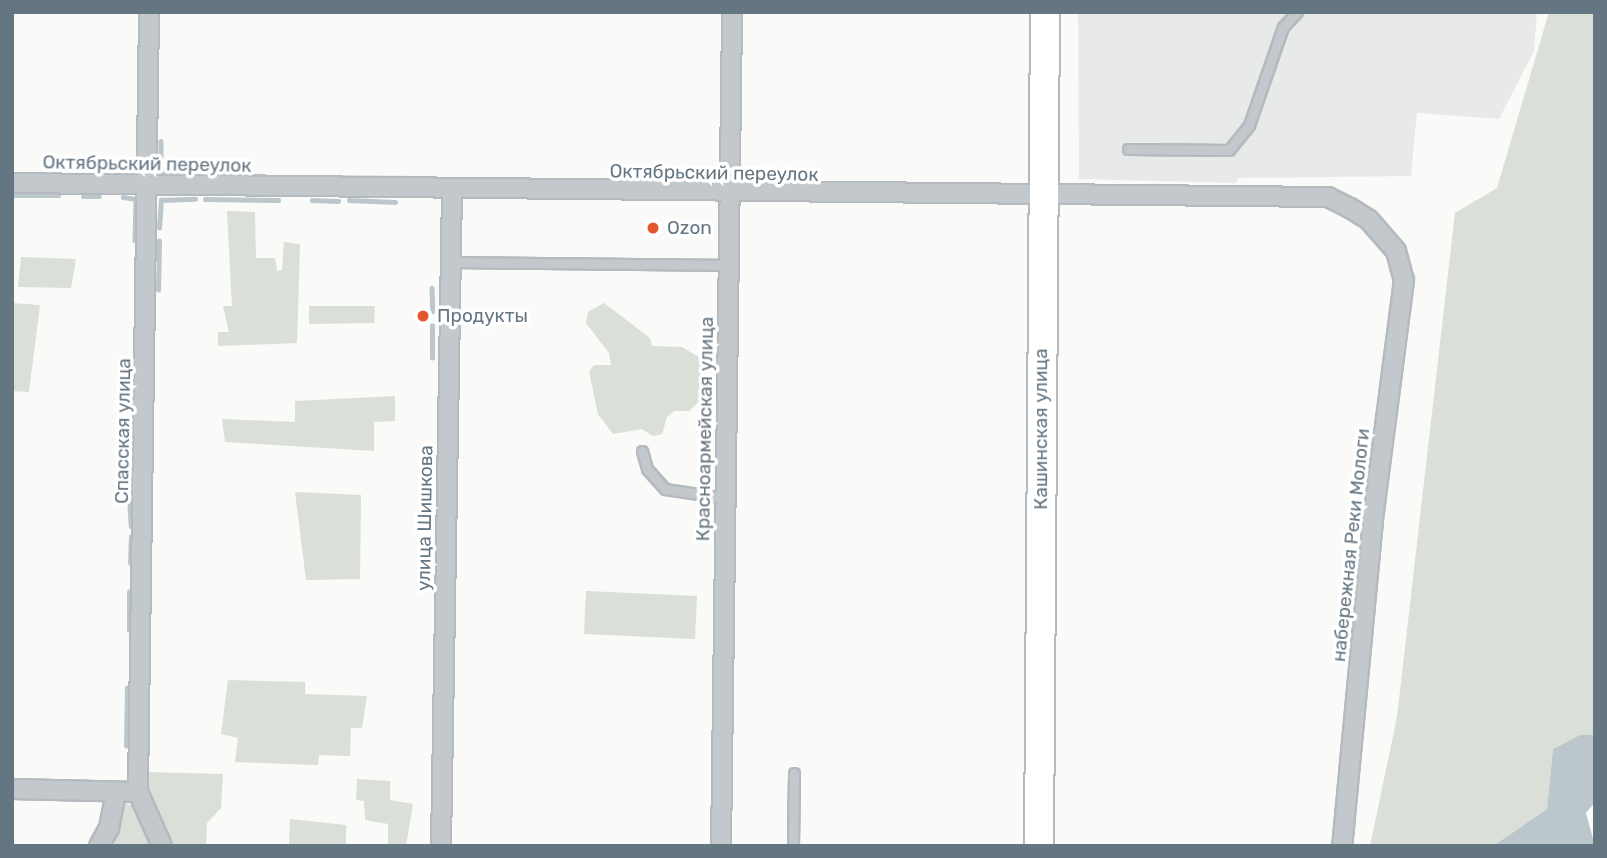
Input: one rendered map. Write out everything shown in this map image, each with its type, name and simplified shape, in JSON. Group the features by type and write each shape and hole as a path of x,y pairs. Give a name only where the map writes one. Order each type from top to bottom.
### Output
{"main road":[{"name":"Кашинская улица","path":"1039,846 1045,12"}],"street":[{"name":"Спасская улица","path":"149,12 138,792 162,846"},
{"name":"Красноармейская улица","path":"721,846 732,12"},
{"name":"Октябрьский переулок","path":"12,183 729,194 1328,197 1369,220 1396,251"},
{"name":"улица Шишкова","path":"441,846 452,190"},
{"name":"набережная Реки Мологи","path":"1342,846 1373,520 1404,280 1396,251"},
{"path":"12,789 138,792"},
{"path":"99,846 109,828 116,792"}],"lane":[{"path":"1128,149 1230,149 1249,125 1283,27 1297,12"},
{"path":"451,262 728,265"},
{"path":"642,451 647,469 665,489 725,498"},
{"path":"793,846 794,773"}],"shaded area":[{"path":"1078,12 1537,12 1534,51 1499,119 1417,113 1411,176 1239,178 1235,183 1079,179"},
{"path":"1549,12 1595,12 1595,735 1580,735 1553,749 1547,809 1493,846 1370,846 1397,717 1455,213 1497,188"},
{"path":"227,211 255,212 256,258 275,258 277,271 282,270 284,242 300,244 297,343 218,346 218,332 229,332 223,306 232,306"},
{"path":"21,257 76,259 71,288 18,287"},
{"path":"12,303 40,305 29,392 12,391"},
{"path":"604,303 650,338 652,346 682,347 702,359 709,392 689,411 674,411 667,417 662,434 653,436 642,429 613,434 598,414 589,372 594,365 611,365 609,353 586,323 588,312"},
{"path":"309,306 375,306 374,323 309,324"},
{"path":"395,396 395,421 374,422 374,451 225,442 222,419 295,422 295,401"},
{"path":"295,492 361,495 360,579 306,580"},
{"path":"586,591 697,596 695,639 584,634"},
{"path":"228,680 305,682 305,694 367,696 362,728 351,728 350,756 319,755 318,765 235,762 238,738 221,734"},
{"path":"1580,735 1595,735 1595,802 1586,813 1595,846 1493,846 1547,809 1553,749"},
{"path":"143,772 223,774 221,808 207,823 206,846 171,846 146,795"},
{"path":"357,779 390,781 390,800 413,804 406,846 388,846 388,824 365,820 364,801 356,800"},
{"path":"122,802 137,807 157,846 106,846"},
{"path":"290,819 346,825 346,846 289,846"}],"waterway":[{"path":"161,141 161,173 191,174"},
{"path":"205,175 264,176"},
{"path":"287,177 418,178"},
{"path":"12,196 59,196"},
{"path":"83,197 100,197"},
{"path":"123,197 136,199 135,240"},
{"path":"159,228 161,200 195,199"},
{"path":"205,199 278,200"},
{"path":"312,200 338,201"},
{"path":"349,200 395,202"},
{"path":"158,290 159,241"},
{"path":"432,288 433,311"},
{"path":"432,326 432,358"},
{"path":"130,504 131,526"},
{"path":"130,563 131,537"},
{"path":"129,592 129,630"},
{"path":"126,746 127,688"}],"place":[{"name":"Ozon","path":"653,228"},
{"name":"Продукты","path":"423,316"}]}
